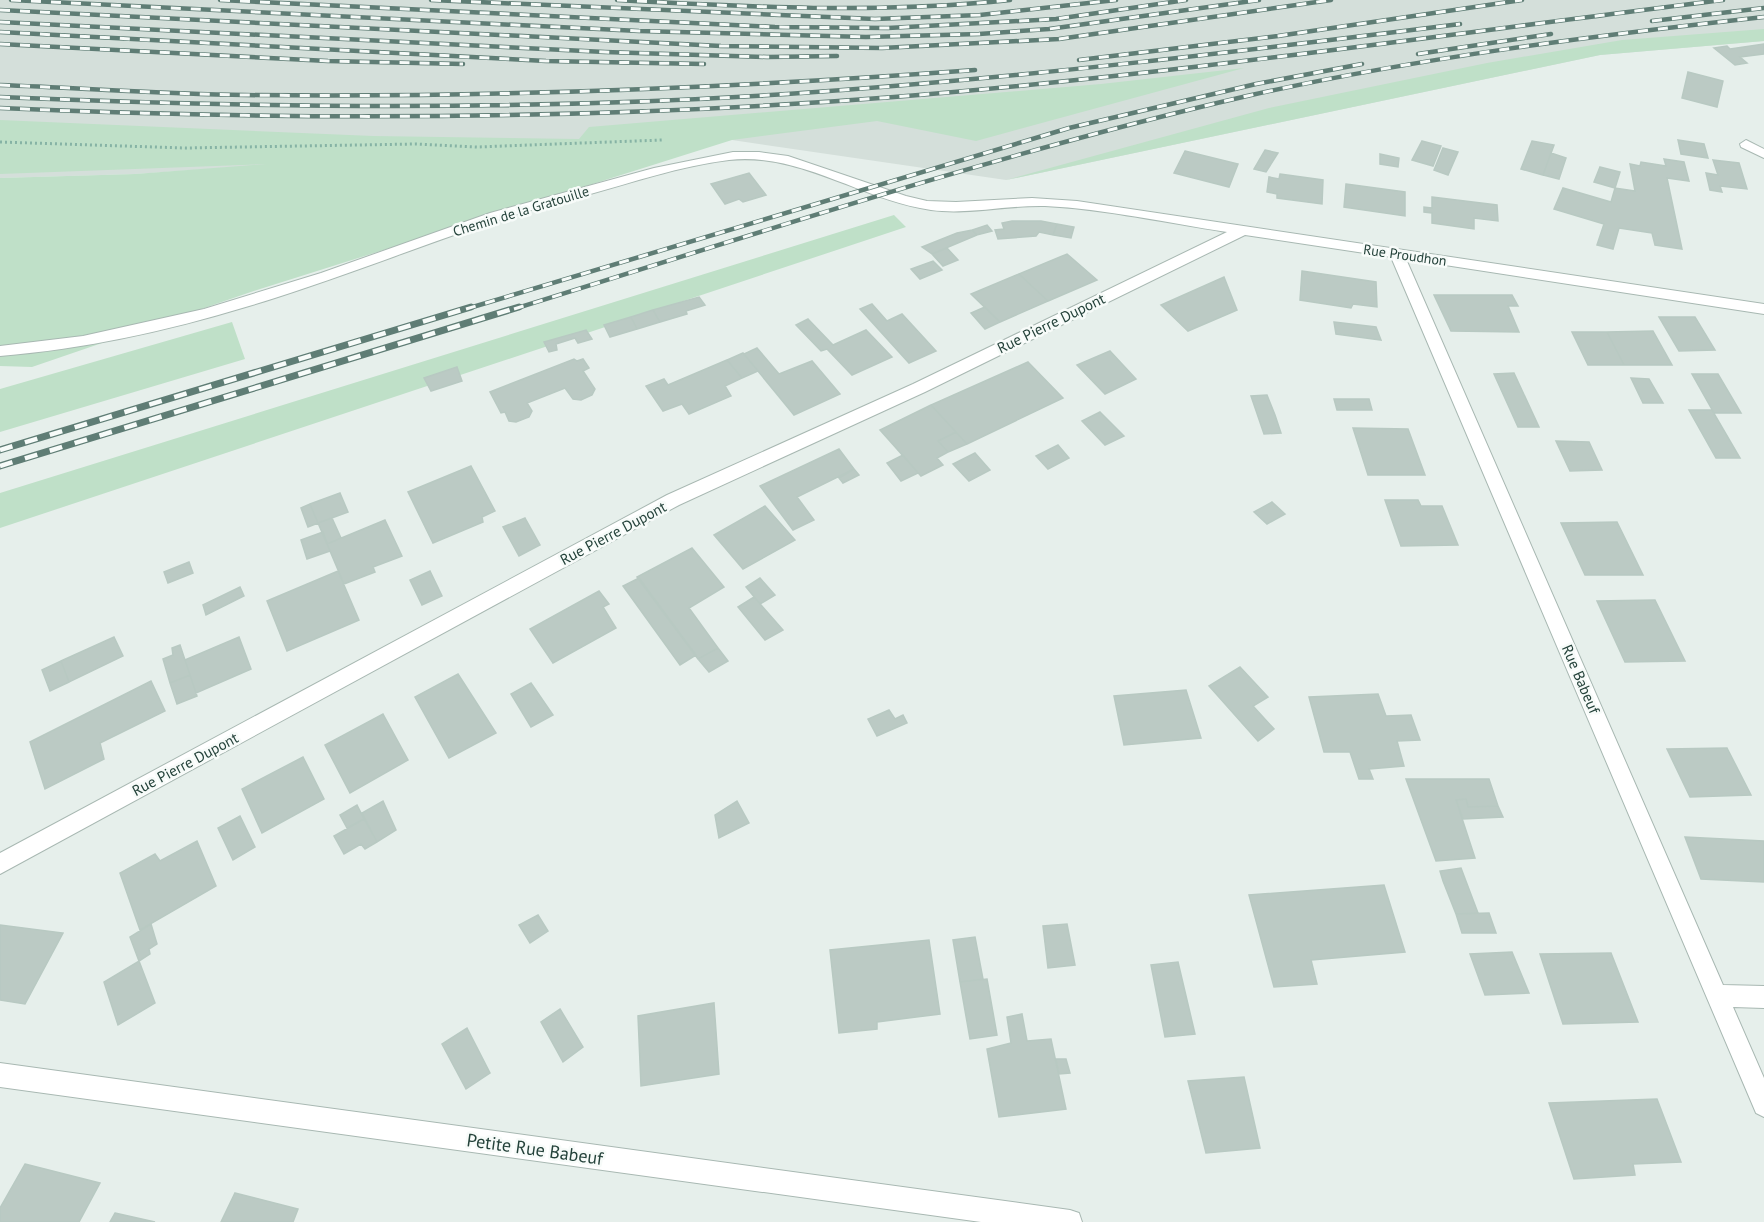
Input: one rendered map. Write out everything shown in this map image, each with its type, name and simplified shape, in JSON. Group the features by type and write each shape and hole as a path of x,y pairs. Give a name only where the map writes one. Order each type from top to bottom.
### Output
{"street":[{"path":"1746,144 1764,154"},
{"name":"Chemin de la Gratouille","path":"0,351 99,340 147,330 323,277 495,216 668,169 729,156 779,157 887,195 924,204 972,206 1046,202"},
{"name":"Rue Proudhon","path":"1046,202 1129,212 1241,231 1764,309"},
{"name":"Rue Pierre Dupont","path":"0,864 674,500 919,388 1241,231"},
{"name":"Rue Babeuf","path":"1397,254 1719,996 1764,1105"},
{"path":"1719,996 1764,997"},
{"name":"Petite Rue Babeuf","path":"0,1075 1070,1222"}],"path":[{"path":"0,142 185,148 405,144 477,147 615,140 669,140"}],"shaded area":[{"path":"0,0 1764,0 1764,41 1600,55 1006,180 732,140 135,174 0,178"}],"green space":[{"path":"1764,29 1764,41 1600,55 1006,180 1269,108 1487,63 1622,40"},
{"path":"1244,68 976,141 877,121 732,140 257,290 32,367 0,366 0,178 135,174 267,164 0,174 0,120 373,136 579,139 589,127 1101,84"},
{"path":"894,215 906,227 0,528 0,493"},
{"path":"232,322 245,359 0,432 0,389"}],"building":[{"path":"1764,44 1764,54 1740,57 1747,63 1735,65 1714,48 1727,46 1730,49"},
{"path":"1688,72 1723,81 1717,107 1682,98"},
{"path":"1678,140 1704,144 1708,158 1681,154"},
{"path":"1422,141 1441,146 1433,166 1412,160"},
{"path":"1532,141 1554,145 1543,175 1521,169"},
{"path":"1443,148 1458,152 1448,175 1434,170"},
{"path":"1265,150 1278,153 1266,172 1254,169"},
{"path":"1185,151 1238,164 1229,187 1174,173"},
{"path":"1551,153 1566,158 1559,179 1543,175"},
{"path":"1380,154 1399,158 1398,167 1380,164"},
{"path":"1664,159 1684,162 1689,181 1667,178 1682,249 1655,245 1652,233 1619,228 1613,249 1597,245 1604,224 1554,209 1563,188 1611,202 1615,188 1635,191 1630,164 1640,166 1641,162 1666,166"},
{"path":"1713,160 1739,163 1747,189 1720,186 1722,192 1710,190 1706,173 1718,175"},
{"path":"1600,167 1620,172 1615,188 1594,182"},
{"path":"749,173 766,195 743,202 739,199 725,204 711,184"},
{"path":"1280,174 1323,180 1322,204 1277,198 1277,194 1267,192 1269,177 1279,179"},
{"path":"1346,184 1405,192 1405,216 1344,207"},
{"path":"1432,197 1497,205 1498,221 1474,218 1474,229 1432,223 1432,213 1424,212 1424,207 1432,208"},
{"path":"1041,221 1057,224 1053,235 1039,232 1036,236 998,239 995,230 1004,229 1002,223"},
{"path":"1057,224 1074,227 1071,238 1053,235"},
{"path":"987,225 992,231 977,235 972,230"},
{"path":"972,230 977,235 932,254 922,247 957,233"},
{"path":"947,248 958,260 943,266 932,254"},
{"path":"1067,254 1097,280 1048,301 1019,274"},
{"path":"933,261 942,270 920,279 911,269"},
{"path":"1302,271 1376,282 1377,307 1353,304 1351,308 1300,300"},
{"path":"1019,274 1048,301 1000,322 971,294"},
{"path":"1224,277 1237,310 1188,331 1161,305"},
{"path":"1434,295 1512,295 1518,306 1508,306 1519,332 1451,331"},
{"path":"699,297 705,305 686,311 687,314 660,322 653,310"},
{"path":"872,304 887,321 902,314 936,351 909,363 860,309"},
{"path":"985,307 1000,322 985,329 971,313"},
{"path":"653,310 660,322 637,329 631,317"},
{"path":"631,317 637,329 610,337 604,325"},
{"path":"1659,317 1695,317 1715,350 1679,351"},
{"path":"808,319 833,345 866,330 892,357 852,375 827,349 821,351 796,325"},
{"path":"1334,322 1376,327 1381,340 1336,334"},
{"path":"586,330 592,339 578,343 575,338 556,344 557,350 549,352 544,342"},
{"path":"1653,331 1672,365 1624,365 1607,332"},
{"path":"1572,332 1607,332 1624,365 1588,365"},
{"path":"757,348 779,374 812,361 840,394 794,415 744,354"},
{"path":"1110,351 1136,379 1105,394 1077,365"},
{"path":"743,353 758,371 742,378 727,360"},
{"path":"574,359 577,361 583,359 589,368 583,371 595,389 592,395 581,400 573,399 565,388 527,403 532,411 529,417 516,422 509,421 505,412 501,413 490,392"},
{"path":"727,360 742,378 725,386 731,396 689,414 682,404 663,411 646,386 664,379 668,385"},
{"path":"1028,362 1063,398 967,444 931,405"},
{"path":"457,367 462,381 431,391 424,378"},
{"path":"1514,373 1539,427 1518,427 1494,374"},
{"path":"1692,374 1718,374 1741,413 1714,413"},
{"path":"1631,378 1649,379 1663,403 1643,403"},
{"path":"1267,395 1281,433 1264,434 1251,396"},
{"path":"1334,399 1369,399 1372,410 1337,410"},
{"path":"931,405 956,432 938,441 948,452 937,458 943,465 921,476 880,430"},
{"path":"1689,410 1712,410 1740,458 1716,458"},
{"path":"1100,412 1124,436 1105,445 1082,421"},
{"path":"1353,428 1408,429 1425,475 1368,475"},
{"path":"956,432 967,444 948,452 938,441"},
{"path":"1556,441 1589,442 1602,470 1570,471"},
{"path":"1058,445 1069,458 1048,469 1036,456"},
{"path":"839,449 854,469 797,497 814,520 793,530 760,486"},
{"path":"975,453 990,470 969,481 953,464"},
{"path":"903,455 918,473 901,481 887,463"},
{"path":"471,466 495,511 482,517 483,522 433,543 408,492"},
{"path":"854,469 859,475 843,483 839,478"},
{"path":"340,493 348,512 318,523 310,504"},
{"path":"1385,500 1418,500 1421,506 1442,506 1458,545 1401,546"},
{"path":"1272,502 1285,514 1267,524 1254,512"},
{"path":"310,504 318,523 308,527 301,508"},
{"path":"765,506 795,540 743,569 714,535"},
{"path":"332,518 341,538 327,544 318,523"},
{"path":"525,518 540,545 519,556 503,527"},
{"path":"385,520 402,556 373,567 375,572 344,584 327,544"},
{"path":"1617,522 1643,575 1585,575 1561,523"},
{"path":"323,532 330,551 307,559 301,540"},
{"path":"692,548 724,587 689,608 718,648 698,659 637,577"},
{"path":"189,562 193,573 168,583 164,572"},
{"path":"338,571 359,620 287,651 267,601"},
{"path":"430,571 442,596 422,605 410,580"},
{"path":"639,578 696,655 680,665 623,586"},
{"path":"760,578 775,595 760,604 746,587"},
{"path":"240,587 244,596 206,615 203,605"},
{"path":"599,591 609,604 603,607 616,628 553,663 530,629"},
{"path":"754,597 783,630 765,640 738,607"},
{"path":"1655,600 1685,661 1625,662 1597,601"},
{"path":"114,637 123,656 69,682 61,661"},
{"path":"239,637 251,669 196,693 185,660"},
{"path":"180,645 190,675 170,683 163,659 173,655 172,648"},
{"path":"718,648 728,661 709,672 698,659"},
{"path":"61,661 69,682 50,691 42,670"},
{"path":"1240,667 1268,697 1253,706 1274,729 1258,741 1209,686"},
{"path":"458,674 496,733 449,758 415,697"},
{"path":"190,675 197,696 177,704 170,683"},
{"path":"151,681 165,711 100,743 104,759 45,789 30,742"},
{"path":"531,683 553,715 531,727 511,694"},
{"path":"1186,690 1201,738 1124,745 1114,696"},
{"path":"1378,694 1386,716 1411,715 1420,740 1397,741 1404,766 1369,769 1373,779 1359,779 1350,752 1324,752 1309,697"},
{"path":"889,710 895,719 903,715 907,723 877,736 868,719"},
{"path":"383,714 408,760 350,793 325,745"},
{"path":"1727,748 1751,795 1690,797 1667,749"},
{"path":"303,757 324,799 262,833 242,789"},
{"path":"1406,779 1489,779 1498,806 1468,807 1466,799 1456,800 1475,858 1436,861"},
{"path":"1466,799 1468,807 1498,806 1503,817 1463,819 1456,800"},
{"path":"383,801 396,830 377,842 362,813"},
{"path":"737,801 749,823 719,838 715,815"},
{"path":"357,805 364,819 347,828 340,815"},
{"path":"240,816 255,847 233,860 218,828"},
{"path":"364,819 377,842 365,849 361,844 344,854 334,836"},
{"path":"1685,837 1764,841 1764,882 1701,879"},
{"path":"197,841 216,886 140,930 120,873 155,854 160,861"},
{"path":"1461,868 1478,913 1456,914 1443,881 1440,871"},
{"path":"1384,885 1405,952 1311,960 1317,984 1274,987 1249,895"},
{"path":"1489,913 1496,933 1462,933 1456,914"},
{"path":"538,915 548,931 530,943 519,925"},
{"path":"151,924 157,944 149,949 150,954 139,961 130,937"},
{"path":"1067,924 1075,965 1048,968 1043,926"},
{"path":"0,925 63,933 25,1004 0,1000"},
{"path":"975,937 983,979 960,982 953,940"},
{"path":"929,940 940,1014 877,1022 877,1029 839,1033 830,950"},
{"path":"1512,952 1529,993 1485,995 1470,954"},
{"path":"1611,953 1638,1022 1563,1024 1540,954"},
{"path":"139,961 155,1003 118,1025 104,982"},
{"path":"1178,962 1195,1034 1165,1037 1151,965"},
{"path":"987,979 997,1035 970,1039 960,982"},
{"path":"714,1003 719,1074 641,1086 638,1016"},
{"path":"560,1009 583,1047 563,1062 541,1022"},
{"path":"1022,1014 1027,1041 1051,1039 1066,1109 999,1117 987,1049 1011,1043 1007,1017"},
{"path":"467,1028 490,1073 466,1089 442,1044"},
{"path":"1056,1059 1066,1059 1070,1073 1059,1074"},
{"path":"1244,1077 1260,1148 1206,1153 1188,1081"},
{"path":"1657,1099 1681,1162 1633,1164 1635,1175 1574,1179 1549,1103"},
{"path":"25,1164 100,1183 79,1222 0,1222 0,1208"},
{"path":"235,1193 298,1209 293,1222 221,1222"},
{"path":"115,1213 155,1222 110,1222"}],"railway":[{"path":"11,0 639,31 866,37 979,34 1049,29 1259,0"},
{"path":"220,0 775,27 888,28 1056,19 1186,0"},
{"path":"431,0 875,19 980,15 1116,0"},
{"path":"617,0 813,8 912,7 1010,0"},
{"path":"0,10 721,46 882,48 1059,39 1331,0"},
{"path":"1079,60 1278,36 1522,0"},
{"path":"0,108 224,115 447,116 783,105 998,88 1102,77 1723,0"},
{"path":"1652,21 1764,8"},
{"path":"514,309 970,169 1154,118 1247,96 1375,70 1504,49 1764,17"},
{"path":"0,22 605,52 767,57 837,56"},
{"path":"0,97 197,104 394,106 689,99 871,88 1040,73 1460,24"},
{"path":"0,32 546,61 704,64"},
{"path":"1418,54 1551,34"},
{"path":"0,44 328,61 463,64"},
{"path":"466,309 1069,128 1256,84 1362,64"},
{"path":"0,85 214,94 428,95 702,87 975,70"},
{"path":"0,450 471,307"},
{"path":"0,466 519,307"}]}
